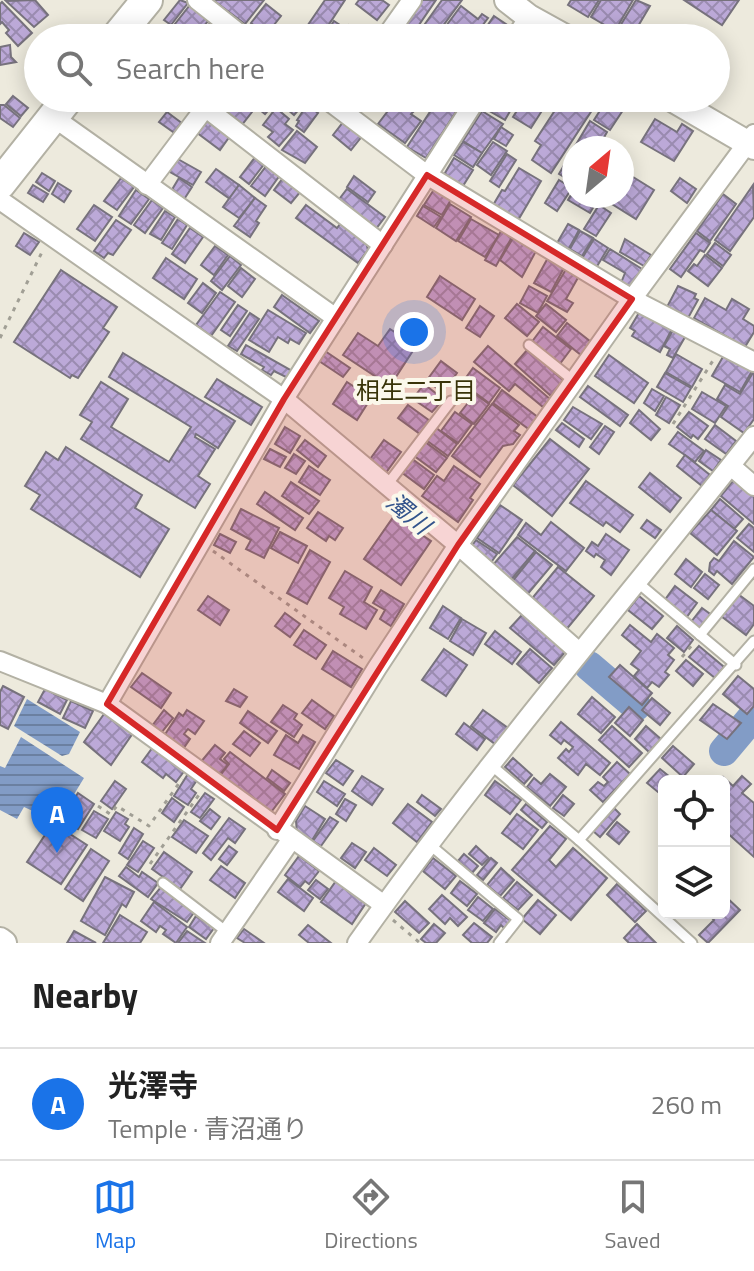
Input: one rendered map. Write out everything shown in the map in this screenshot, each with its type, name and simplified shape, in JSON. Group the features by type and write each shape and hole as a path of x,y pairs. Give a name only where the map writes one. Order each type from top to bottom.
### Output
{"highway":[{"path":"127,24 147,0"},
{"path":"0,184 56,112"}],"street":[{"path":"197,0 227,24"},
{"path":"395,24 412,0"},
{"path":"507,0 542,24"},
{"path":"524,24 529,17"},
{"path":"66,112 147,185 336,318"},
{"path":"147,185 202,112"},
{"path":"220,112 383,245"},
{"path":"350,112 427,175 632,299 754,362"},
{"path":"107,704 284,399 468,112"},
{"path":"224,938 377,668 455,549 632,299 751,141 696,112"},
{"path":"0,200 284,399 387,485 455,549 579,652"},
{"path":"357,943 429,844 579,652 754,436"},
{"path":"731,466 754,486"},
{"path":"0,661 107,704 382,908"}],"lane":[{"path":"529,345 574,381"},
{"path":"387,485 451,401"},
{"path":"700,635 754,569"},
{"path":"636,581 736,665"},
{"path":"579,840 754,641"},
{"path":"491,765 692,943"},
{"path":"429,844 518,919 499,943"},
{"path":"163,883 224,938"}],"path":[{"path":"0,338 50,235"},
{"path":"673,424 722,345"},
{"path":"200,542 377,668"},
{"path":"682,657 700,635"},
{"path":"98,806 110,814 117,806 149,826 192,765"},
{"path":"150,864 210,779"},
{"path":"382,908 420,943"}],"highlighted area":[{"path":"427,175 632,299 458,545 277,830 107,704 284,399"}],"water":[{"path":"27,699 80,732 69,754 62,756 14,726"},
{"path":"21,737 84,778 57,822 24,807 17,819 0,810 0,766 5,768"}],"building":[{"path":"35,0 48,15 38,24 31,24 6,1"},
{"path":"180,0 188,3 172,24 164,20"},
{"path":"213,0 264,0 245,24"},
{"path":"325,0 345,0 329,24 309,24"},
{"path":"359,0 382,0 389,5 377,20 356,4"},
{"path":"415,0 436,0 420,24 399,24"},
{"path":"442,0 462,0 444,24 425,24"},
{"path":"571,0 599,0 588,17 568,5"},
{"path":"601,0 633,0 619,24 603,24 591,17"},
{"path":"636,0 650,6 639,24 621,24"},
{"path":"684,0 739,0 720,24"},
{"path":"2,2 24,25 24,40 18,46 6,33 9,30 2,22 0,24"},
{"path":"266,4 281,16 275,24 251,23"},
{"path":"190,5 209,20 206,24 175,24"},
{"path":"461,6 478,19 482,14 488,18 484,24 448,24"},
{"path":"494,16 506,24 489,24"},
{"path":"10,45 11,57 16,62 0,65 0,47"},
{"path":"13,96 24,105 24,112 21,116 6,104"},
{"path":"0,105 20,118 13,127 0,118"},
{"path":"167,112 183,124 176,134 159,122"},
{"path":"223,112 252,112 241,126"},
{"path":"273,112 281,112 289,119 285,124 293,130 279,146 268,137 273,132 263,125"},
{"path":"302,112 318,113 304,132 296,126"},
{"path":"387,112 413,112 411,114 421,121 405,143 378,124"},
{"path":"430,112 456,112 426,158 407,147"},
{"path":"481,112 503,124 482,153 463,141"},
{"path":"491,112 510,112 505,120"},
{"path":"516,112 541,112 531,128 513,117"},
{"path":"554,112 591,112 575,136 562,136 562,156 551,173 532,160 541,145 535,141"},
{"path":"599,112 622,112 610,130 594,120"},
{"path":"207,118 230,136 220,150 196,132"},
{"path":"655,119 677,132 682,124 693,131 674,161 641,142"},
{"path":"344,121 363,135 351,150 333,135"},
{"path":"590,121 607,132 605,136 581,136"},
{"path":"501,127 513,135 506,146 494,139"},
{"path":"297,131 317,147 305,163 282,150"},
{"path":"463,142 482,153 473,167 454,155"},
{"path":"493,142 507,151 491,175 477,165"},
{"path":"507,154 516,160 499,187 490,181"},
{"path":"256,156 265,163 249,184 240,177"},
{"path":"176,158 201,172 193,185 168,171"},
{"path":"454,158 473,170 461,189 447,180 445,173"},
{"path":"267,165 280,175 265,196 251,186"},
{"path":"519,168 541,181 517,222 492,207"},
{"path":"216,169 239,185 230,199 206,182"},
{"path":"42,173 55,181 49,191 36,182"},
{"path":"354,176 375,192 368,202 347,187"},
{"path":"121,178 134,187 117,210 104,201"},
{"path":"179,178 192,187 183,201 170,193"},
{"path":"283,178 301,191 291,203 274,190"},
{"path":"634,178 654,190 636,219 618,208 634,208"},
{"path":"680,178 696,189 687,203 671,191"},
{"path":"559,180 562,182 562,203 557,211 545,203"},
{"path":"58,183 71,191 64,202 52,194"},
{"path":"33,185 48,194 43,202 28,193"},
{"path":"239,185 255,198 239,218 223,207"},
{"path":"753,185 754,217 730,251 715,240"},
{"path":"347,189 385,217 375,230 337,202"},
{"path":"439,189 452,198 442,215 424,205 433,191"},
{"path":"136,190 149,199 131,224 119,216"},
{"path":"723,194 736,204 710,241 697,231"},
{"path":"255,198 266,206 250,237 234,226"},
{"path":"152,200 163,208 145,233 134,225"},
{"path":"450,204 471,217 456,241 436,228"},
{"path":"94,205 112,217 95,241 77,229"},
{"path":"306,205 337,228 340,224 366,242 368,250 358,263 296,218"},
{"path":"423,206 441,217 434,227 417,216"},
{"path":"597,208 611,213 596,236 584,229"},
{"path":"165,211 175,217 161,240 150,234"},
{"path":"178,219 187,225 172,249 162,243"},
{"path":"471,219 499,235 485,257 458,241"},
{"path":"116,220 131,230 113,255 108,253 104,258 94,251"},
{"path":"568,224 579,230 567,252 556,245"},
{"path":"190,228 203,237 185,263 172,254"},
{"path":"501,231 512,237 496,266 485,260"},
{"path":"580,231 593,238 582,256 570,249"},
{"path":"24,233 39,242 30,255 16,246"},
{"path":"696,233 710,243 704,252 700,250 681,277 670,269"},
{"path":"513,238 536,251 522,277 500,260"},
{"path":"594,239 608,248 596,268 581,260"},
{"path":"625,239 651,255 644,266 620,252"},
{"path":"715,243 731,255 723,266 707,254"},
{"path":"215,246 228,255 214,275 201,265"},
{"path":"610,249 642,269 632,286 621,283 625,273 603,260"},
{"path":"705,255 722,268 708,286 688,271 694,264 697,266"},
{"path":"230,256 241,265 222,290 211,281"},
{"path":"549,256 565,266 551,292 534,283"},
{"path":"166,258 197,279 184,299 153,278"},
{"path":"568,266 580,274 566,299 573,303 567,312 547,301"},
{"path":"241,268 255,279 242,297 228,286"},
{"path":"61,270 117,307 103,328 109,332 78,378 72,375 70,378 14,342"},
{"path":"440,276 475,299 462,320 427,297"},
{"path":"203,283 216,293 202,313 188,303"},
{"path":"529,286 547,296 538,313 520,303"},
{"path":"678,286 696,294 694,298 698,300 688,318 667,307"},
{"path":"220,292 235,302 211,336 196,325"},
{"path":"282,295 319,321 310,333 274,307"},
{"path":"705,298 726,310 732,299 749,309 743,319 754,326 754,332 745,347 694,318"},
{"path":"517,304 539,322 527,336 505,318"},
{"path":"546,304 566,320 556,332 536,316"},
{"path":"238,305 247,311 230,336 221,330"},
{"path":"480,306 494,316 480,337 466,328"},
{"path":"268,310 306,333 299,344 290,339 288,343 278,337 269,352 249,340"},
{"path":"640,311 672,329 660,352 632,336 635,331 630,328"},
{"path":"250,313 259,319 237,351 228,346"},
{"path":"567,323 591,342 581,355 557,336"},
{"path":"543,327 571,349 559,365 531,343"},
{"path":"390,329 416,346 390,386 343,355 358,333 378,346"},
{"path":"673,330 685,337 673,358 667,355 670,349 664,346"},
{"path":"246,345 292,371 288,378 274,371 271,375 262,370 264,367 241,354"},
{"path":"488,346 550,399 543,407 515,384 509,391 474,362"},
{"path":"528,349 564,381 551,396 515,364"},
{"path":"325,351 350,368 343,377 319,361"},
{"path":"123,353 235,421 218,448 196,434 195,437 215,449 198,476 210,484 195,508 81,439 92,422 80,415 101,382 128,399 111,427 169,462 191,427 109,377"},
{"path":"676,354 702,369 692,387 666,372"},
{"path":"609,355 648,383 634,403 595,376"},
{"path":"724,355 752,371 740,392 712,376"},
{"path":"441,361 457,373 450,383 445,380 438,389 427,380"},
{"path":"473,368 500,388 489,403 462,383"},
{"path":"754,371 754,419 744,433 721,417 728,406 717,399 725,385 740,394"},
{"path":"665,373 691,388 683,402 657,387"},
{"path":"217,379 262,407 251,425 205,397"},
{"path":"366,379 379,387 371,398 359,390"},
{"path":"347,382 371,398 357,420 333,404"},
{"path":"424,384 438,395 435,399 440,403 432,412 413,399"},
{"path":"588,386 628,415 620,426 580,397"},
{"path":"652,389 664,396 655,411 644,403"},
{"path":"502,390 539,418 530,430 493,403"},
{"path":"702,392 726,406 715,423 692,409"},
{"path":"475,394 489,404 474,424 460,413"},
{"path":"666,397 680,405 669,423 656,415"},
{"path":"492,404 519,425 514,431 520,435 513,444 503,446 480,477 452,456"},
{"path":"408,405 430,421 420,434 398,418"},
{"path":"573,407 602,424 591,439 564,420"},
{"path":"639,410 660,429 651,440 630,423"},
{"path":"455,412 472,424 458,443 441,431"},
{"path":"689,412 708,426 698,439 693,435 691,438 677,427"},
{"path":"562,423 584,439 579,447 556,430"},
{"path":"715,425 736,441 726,454 705,439"},
{"path":"605,426 614,432 599,454 590,447"},
{"path":"285,427 300,436 290,453 275,444"},
{"path":"435,427 457,444 448,456 426,440"},
{"path":"678,432 704,451 695,462 669,444"},
{"path":"550,439 589,469 552,516 513,485"},
{"path":"305,440 326,456 318,467 297,450"},
{"path":"384,440 401,452 385,474 368,462"},
{"path":"424,441 447,458 436,472 413,455"},
{"path":"66,447 142,495 135,508 169,529 140,577 31,509 40,495 25,486 46,452 58,460"},
{"path":"270,449 286,457 280,467 264,459"},
{"path":"706,450 721,460 713,471 699,461"},
{"path":"294,454 305,461 296,474 285,468"},
{"path":"685,455 710,475 702,486 677,466"},
{"path":"411,458 434,475 424,489 401,472"},
{"path":"309,466 330,480 320,495 299,482"},
{"path":"454,466 480,484 458,522 422,496 437,476 444,481"},
{"path":"650,473 681,498 670,512 639,487"},
{"path":"736,477 754,492 754,524 721,496"},
{"path":"586,481 633,515 620,532 606,522 603,526 570,503"},
{"path":"291,482 319,501 309,514 282,496"},
{"path":"265,492 303,518 295,530 257,504"},
{"path":"720,499 743,519 734,529 711,510"},
{"path":"500,505 522,520 499,553 477,538"},
{"path":"241,509 279,528 264,558 246,549 251,540 231,529"},
{"path":"711,510 737,531 717,555 690,533"},
{"path":"318,512 343,528 335,540 329,536 326,541 307,528"},
{"path":"394,516 431,541 401,585 364,559"},
{"path":"647,520 661,530 655,538 641,528"},
{"path":"551,522 584,548 566,571 518,535 526,523 541,535"},
{"path":"749,524 754,528 754,552 737,538"},
{"path":"280,532 307,546 298,563 271,548"},
{"path":"220,534 236,542 230,553 214,545"},
{"path":"606,534 629,550 611,575 601,567 605,560 586,551 592,542 598,546"},
{"path":"517,537 535,551 511,580 493,565"},
{"path":"476,540 497,554 490,564 469,550"},
{"path":"734,541 754,557 732,584 717,571 714,575 709,571 714,558 719,561"},
{"path":"310,550 330,562 307,604 287,593"},
{"path":"536,552 552,565 526,596 511,583"},
{"path":"686,559 702,572 691,587 675,574"},
{"path":"558,567 594,596 565,631 529,602"},
{"path":"345,571 372,587 364,602 377,610 366,629 340,614 344,607 329,598"},
{"path":"705,574 719,585 708,599 694,588"},
{"path":"675,586 697,603 686,618 664,601"},
{"path":"381,590 404,604 391,626 380,619 385,610 373,603"},
{"path":"738,594 754,606 754,624 746,635 721,616"},
{"path":"208,596 229,610 220,625 198,610"},
{"path":"639,596 663,616 652,629 628,610"},
{"path":"443,606 461,618 448,639 430,628"},
{"path":"702,608 713,616 702,631 691,622"},
{"path":"285,613 300,624 290,637 275,626"},
{"path":"522,615 565,652 554,665 510,628"},
{"path":"462,619 486,633 473,655 450,641"},
{"path":"630,625 651,642 657,634 674,648 668,655 674,660 665,672 669,675 659,687 652,682 647,688 634,676 639,670 631,664 641,651 622,635"},
{"path":"677,626 693,640 684,652 667,638"},
{"path":"304,630 326,645 316,659 294,645"},
{"path":"495,631 521,652 512,664 485,644"},
{"path":"699,646 724,667 715,678 689,657"},
{"path":"444,649 467,665 446,696 422,680"},
{"path":"530,649 552,668 539,683 517,664"},
{"path":"333,651 362,669 351,687 322,669"},
{"path":"686,660 703,674 693,686 676,671"},
{"path":"620,665 652,693 642,705 609,677"},
{"path":"142,673 171,693 161,708 131,687"},
{"path":"738,676 754,689 754,706 747,714 723,694"},
{"path":"3,686 24,697 8,729 0,725 0,692"},
{"path":"45,689 67,700 60,714 38,702"},
{"path":"234,689 247,697 240,707 226,701"},
{"path":"592,697 615,717 601,733 578,714"},
{"path":"652,698 670,713 660,725 642,710"},
{"path":"312,700 334,716 325,729 302,713"},
{"path":"71,701 93,711 85,728 63,718"},
{"path":"713,704 741,723 727,739 700,720"},
{"path":"283,705 297,714 294,719 302,725 294,737 271,722"},
{"path":"629,707 643,720 630,736 615,723"},
{"path":"164,710 173,718 161,733 152,726"},
{"path":"187,710 204,721 195,734 188,729 184,734 190,739 183,749 164,736 179,713 183,716"},
{"path":"483,710 508,728 495,744 471,726"},
{"path":"248,711 277,731 268,743 240,723"},
{"path":"104,714 133,733 111,765 84,742"},
{"path":"561,722 610,763 600,775 586,764 578,775 558,758 566,749 569,752 573,747 564,740 561,744 550,735"},
{"path":"464,723 485,739 477,750 456,734"},
{"path":"612,726 642,753 629,767 599,740"},
{"path":"646,726 661,739 649,752 635,739"},
{"path":"244,731 260,743 250,756 233,744"},
{"path":"286,735 298,743 303,735 315,742 299,769 274,755"},
{"path":"215,745 225,753 220,759 228,765 217,778 200,763"},
{"path":"673,746 694,764 685,775 681,775 662,758"},
{"path":"153,747 185,770 176,782 166,774 163,778 142,762"},
{"path":"230,752 285,794 268,816 219,777 229,764 224,759"},
{"path":"513,758 532,775 524,784 505,767"},
{"path":"336,760 353,771 343,785 326,773"},
{"path":"617,762 630,774 603,802 590,790 598,782 604,786 608,782 603,777"},
{"path":"660,769 668,775 658,775 658,792 647,783"},
{"path":"272,770 290,783 284,791 267,778"},
{"path":"188,774 197,780 191,789 196,793 188,805 174,796"},
{"path":"550,774 566,787 550,806 527,787 534,778 541,784"},
{"path":"362,776 383,789 372,805 352,791"},
{"path":"742,776 751,784 742,793 754,803 754,857 730,835 730,783 733,786"},
{"path":"115,781 126,789 112,809 101,801"},
{"path":"324,781 345,794 337,806 317,792"},
{"path":"495,781 521,800 510,814 485,795"},
{"path":"78,793 94,804 78,829 62,818"},
{"path":"205,793 214,799 200,818 191,812"},
{"path":"422,795 441,809 435,816 417,802"},
{"path":"563,795 574,804 564,816 553,808"},
{"path":"172,798 184,807 174,822 162,813"},
{"path":"345,799 356,805 346,821 336,814"},
{"path":"408,804 432,822 417,842 393,823"},
{"path":"526,804 547,822 542,828 521,810"},
{"path":"305,806 325,819 311,842 297,833 296,821"},
{"path":"614,808 620,814 600,837 593,831"},
{"path":"210,809 220,817 211,829 200,821"},
{"path":"94,811 108,819 96,838 82,830"},
{"path":"116,812 128,819 125,824 129,827 120,841 104,831"},
{"path":"517,814 538,830 523,849 502,833"},
{"path":"330,817 338,822 321,846 313,841"},
{"path":"229,818 245,829 235,843 228,838 211,860 203,853"},
{"path":"184,820 208,836 196,853 172,837"},
{"path":"617,822 629,832 619,844 607,834"},
{"path":"53,823 87,845 61,884 27,862"},
{"path":"550,826 566,839 549,860 556,867 573,848 607,878 571,920 512,870"},
{"path":"134,828 143,834 128,859 119,853"},
{"path":"143,841 154,848 138,872 127,865"},
{"path":"352,843 366,852 355,868 341,858"},
{"path":"229,846 237,852 227,865 219,859"},
{"path":"476,846 489,858 482,865 469,854"},
{"path":"374,848 396,865 387,876 365,860"},
{"path":"91,849 109,861 83,901 65,889"},
{"path":"164,852 192,872 180,889 152,869"},
{"path":"464,854 478,866 472,873 458,861"},
{"path":"299,856 319,871 309,884 305,881 300,887 285,875"},
{"path":"433,858 456,876 445,889 423,871"},
{"path":"491,858 497,863 483,880 477,875"},
{"path":"221,866 245,883 235,898 210,880"},
{"path":"126,867 139,877 142,872 158,883 148,897 119,876"},
{"path":"501,868 514,880 500,896 487,885"},
{"path":"105,877 134,892 126,907 122,904 105,935 81,921"},
{"path":"288,879 313,898 304,911 278,892"},
{"path":"316,880 328,889 320,899 308,890"},
{"path":"336,881 366,903 352,924 321,902"},
{"path":"460,881 477,894 467,906 451,893"},
{"path":"517,882 532,895 518,910 503,898"},
{"path":"617,884 646,911 635,922 607,895"},
{"path":"161,887 195,911 187,922 151,899"},
{"path":"442,895 467,917 458,926 450,918 445,924 429,909"},
{"path":"478,897 493,909 483,921 468,910"},
{"path":"538,900 556,915 540,934 522,919"},
{"path":"405,901 429,923 419,933 395,912"},
{"path":"730,901 740,910 708,943 699,935 714,920 730,919"},
{"path":"154,902 187,927 176,943 163,934 166,930 160,926 156,932 141,921"},
{"path":"495,909 511,921 505,929 501,925 496,932 484,923"},
{"path":"120,915 147,932 140,943 103,943"},
{"path":"196,916 214,928 206,939 189,927"},
{"path":"474,923 492,937 487,943 472,943 463,935"},
{"path":"434,924 445,933 436,943 426,943 421,939"},
{"path":"637,924 656,943 629,943 624,938"},
{"path":"308,925 331,943 309,943 299,935"},
{"path":"244,929 264,943 245,943 237,938"},
{"path":"74,931 96,943 67,943"},
{"path":"187,931 205,943 178,943"}],"waterway":[{"name":"濁川","path":"589,666 636,706"},
{"name":"濁川","path":"724,751 754,715"}],"place":[{"name":"光澤寺","path":"57,853"}],"district":[{"name":"相生二丁目","path":"416,390"}]}
